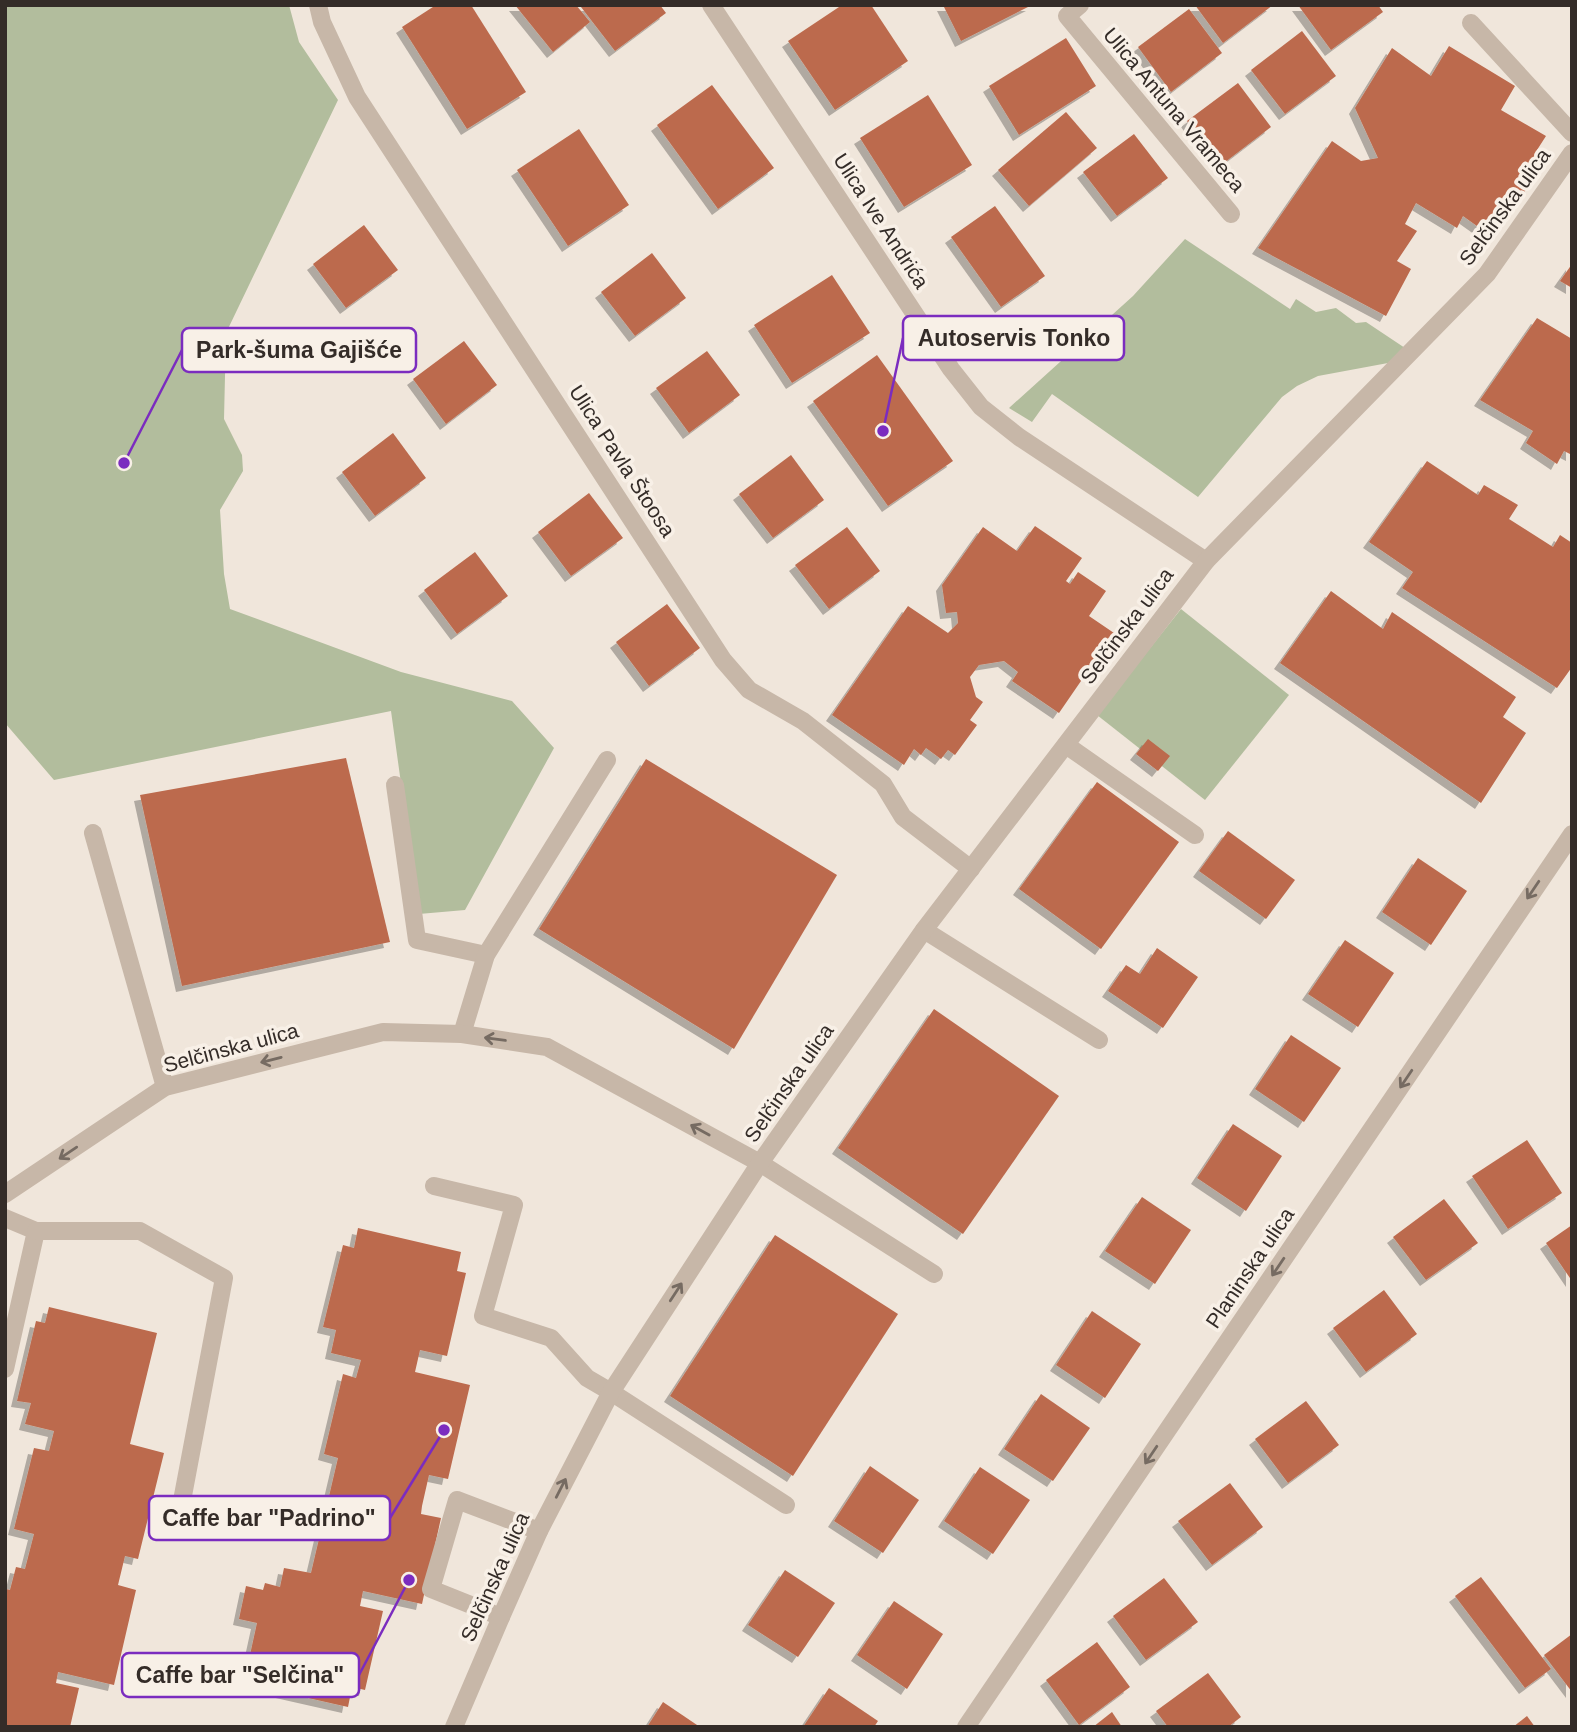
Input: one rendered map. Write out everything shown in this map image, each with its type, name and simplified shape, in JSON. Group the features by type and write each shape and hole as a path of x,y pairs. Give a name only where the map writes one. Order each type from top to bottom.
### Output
{"street":[{"name":"Ulica Pavla Štoosa","path":"317,5 322,22 358,97 723,660 749,690 803,721 883,784 903,817 971,869"},
{"name":"Ulica Ive Andrića","path":"711,5 951,369 981,407 1018,437 1206,561"},
{"name":"Ulica Antuna Vrameca","path":"1080,5 1067,16 1231,214"},
{"name":"Selčinska ulica","path":"1471,23 1572,134"},
{"name":"Selčinska ulica","path":"454,1727 539,1531 611,1392 761,1163 924,930 1206,561 1488,275 1572,153"},
{"path":"1066,744 1195,835"},
{"path":"462,1034 486,955 607,760"},
{"path":"395,785 417,940 486,955"},
{"path":"93,833 165,1087"},
{"name":"Planinska ulica","path":"966,1727 1572,834"},
{"path":"924,930 1099,1040"},
{"name":"Selčinska ulica","path":"5,1194 165,1087 383,1032 462,1034 547,1047 761,1163"},
{"path":"761,1163 934,1274"},
{"path":"434,1186 514,1205 483,1316 551,1338 587,1378 786,1505"},
{"path":"5,1218 36,1231 139,1231 224,1278 178,1522"},
{"path":"5,1368 36,1231"},
{"path":"501,1616 432,1589 457,1500 539,1531"}],"green space":[{"path":"5,5 289,5 299,42 338,100 226,333 224,419 242,455 243,471 220,510 224,574 230,609 401,672 512,701 554,748 465,910 419,914 391,711 54,780 5,723"},
{"path":"1185,239 1290,309 1296,299 1316,312 1336,308 1356,323 1366,322 1405,348 1388,363 1318,376 1297,386 1282,397 1198,497 1052,394 1032,422 1009,408 1133,296"},
{"path":"1181,609 1289,695 1205,800 1097,715"}],"building":[{"path":"436,5 471,5 526,92 467,129 402,27"},
{"path":"515,5 576,5 590,22 553,52"},
{"path":"660,5 666,13 615,51 581,7"},
{"path":"842,5 871,5 908,61 835,110 788,41"},
{"path":"943,5 1032,5 961,41"},
{"path":"1195,5 1273,5 1223,43"},
{"path":"1298,5 1378,5 1383,12 1331,50"},
{"path":"1189,9 1222,53 1171,92 1138,47"},
{"path":"1302,31 1336,76 1285,114 1251,70"},
{"path":"1066,38 1096,86 1019,135 989,86"},
{"path":"1449,46 1515,86 1501,110 1546,136 1537,150 1549,159 1491,236 1463,216 1457,228 1416,203 1405,224 1417,231 1397,261 1411,269 1386,316 1258,248 1332,141 1361,161 1378,158 1355,108 1392,48 1431,76"},
{"path":"1238,83 1271,127 1220,166 1187,121"},
{"path":"712,85 774,168 718,209 657,125"},
{"path":"928,95 972,165 904,207 860,138"},
{"path":"1066,112 1097,148 1029,206 998,170"},
{"path":"579,129 629,205 568,246 517,170"},
{"path":"1134,134 1168,178 1117,216 1083,172"},
{"path":"995,206 1045,276 1001,307 951,237"},
{"path":"364,225 398,270 346,308 313,264"},
{"path":"652,253 686,298 635,336 601,292"},
{"path":"1572,264 1572,288 1560,281"},
{"path":"832,275 870,333 792,383 754,325"},
{"path":"1537,318 1572,339 1572,455 1564,451 1557,464 1526,443 1533,431 1480,400"},
{"path":"464,341 497,385 446,424 413,379"},
{"path":"707,351 740,395 689,433 656,388"},
{"path":"877,355 953,461 888,506 813,401"},
{"path":"393,433 426,478 375,516 342,472"},
{"path":"791,455 824,500 773,538 739,494"},
{"path":"1427,461 1478,495 1484,485 1518,505 1509,519 1553,547 1560,535 1572,543 1572,667 1557,688 1402,588 1413,572 1369,542"},
{"path":"589,493 623,538 571,576 538,532"},
{"path":"1035,526 1082,558 1066,581 1070,584 1078,572 1106,591 1089,616 1114,633 1059,713 1012,681 1018,672 1004,661 979,665 970,677 976,697 983,702 970,720 977,725 955,755 948,750 941,759 926,748 921,755 914,749 904,765 832,715 908,606 948,633 958,623 957,612 946,613 942,585 983,527 1017,551"},
{"path":"847,527 880,571 829,609 795,565"},
{"path":"475,552 508,596 457,634 424,590"},
{"path":"1331,591 1383,629 1392,612 1516,697 1503,717 1526,733 1481,803 1280,663"},
{"path":"667,604 700,648 649,686 616,642"},
{"path":"1148,739 1170,756 1158,771 1136,754"},
{"path":"346,758 390,942 182,986 140,795"},
{"path":"646,759 837,875 734,1049 539,929"},
{"path":"1097,782 1179,842 1101,949 1019,889"},
{"path":"1228,831 1295,880 1266,919 1199,871"},
{"path":"1418,858 1467,891 1431,945 1382,912"},
{"path":"1345,940 1394,973 1358,1027 1308,994"},
{"path":"1157,948 1198,977 1163,1028 1108,991 1126,965 1140,974"},
{"path":"934,1009 1059,1096 963,1234 838,1148"},
{"path":"1291,1035 1341,1068 1304,1122 1255,1089"},
{"path":"1233,1124 1282,1156 1246,1211 1197,1178"},
{"path":"1527,1140 1562,1193 1508,1229 1472,1176"},
{"path":"1142,1197 1191,1230 1155,1284 1105,1251"},
{"path":"1444,1199 1478,1243 1426,1280 1393,1237"},
{"path":"1572,1225 1572,1281 1546,1243"},
{"path":"358,1228 461,1252 457,1271 466,1273 447,1356 420,1350 415,1372 470,1385 448,1479 429,1475 422,1506 421,1514 441,1518 422,1604 363,1591 360,1606 383,1611 365,1690 352,1687 348,1707 255,1686 259,1666 248,1664 257,1623 239,1619 246,1586 263,1590 265,1583 280,1587 284,1568 311,1573 338,1458 324,1454 343,1374 356,1378 361,1360 331,1353 336,1330 323,1327 343,1245 354,1248"},
{"path":"775,1235 898,1314 793,1476 670,1396"},
{"path":"1384,1290 1417,1334 1366,1372 1333,1328"},
{"path":"49,1307 157,1333 130,1444 164,1453 138,1559 125,1556 118,1585 136,1590 114,1685 58,1672 56,1683 79,1688 70,1727 5,1727 5,1589 10,1590 16,1567 25,1569 34,1534 14,1529 34,1448 49,1451 54,1431 25,1424 31,1403 17,1401 36,1321 45,1323"},
{"path":"1092,1311 1141,1344 1105,1398 1056,1365"},
{"path":"1041,1394 1090,1428 1053,1481 1004,1449"},
{"path":"1306,1401 1339,1445 1288,1483 1255,1439"},
{"path":"870,1466 919,1500 883,1553 834,1521"},
{"path":"980,1467 1030,1500 993,1554 944,1521"},
{"path":"1230,1483 1263,1527 1212,1565 1178,1521"},
{"path":"785,1570 835,1603 798,1657 748,1625"},
{"path":"1481,1577 1551,1669 1525,1688 1455,1596"},
{"path":"1164,1578 1198,1622 1146,1660 1113,1616"},
{"path":"894,1601 943,1634 907,1689 857,1655"},
{"path":"1572,1634 1572,1692 1544,1655"},
{"path":"1097,1642 1130,1687 1079,1725 1046,1680"},
{"path":"1208,1673 1241,1717 1228,1727 1168,1727 1156,1711"},
{"path":"829,1688 878,1721 874,1727 803,1727"},
{"path":"663,1702 700,1727 647,1727"},
{"path":"1112,1712 1122,1727 1093,1727"},
{"path":"1527,1716 1535,1727 1513,1727"}],"place":[{"name":"Autoservis Tonko","path":"883,431"},
{"name":"Park-šuma Gajišće","path":"124,463"},
{"name":"Caffe bar \"Padrino\"","path":"444,1430"},
{"name":"Caffe bar \"Selčina\"","path":"409,1580"}]}
